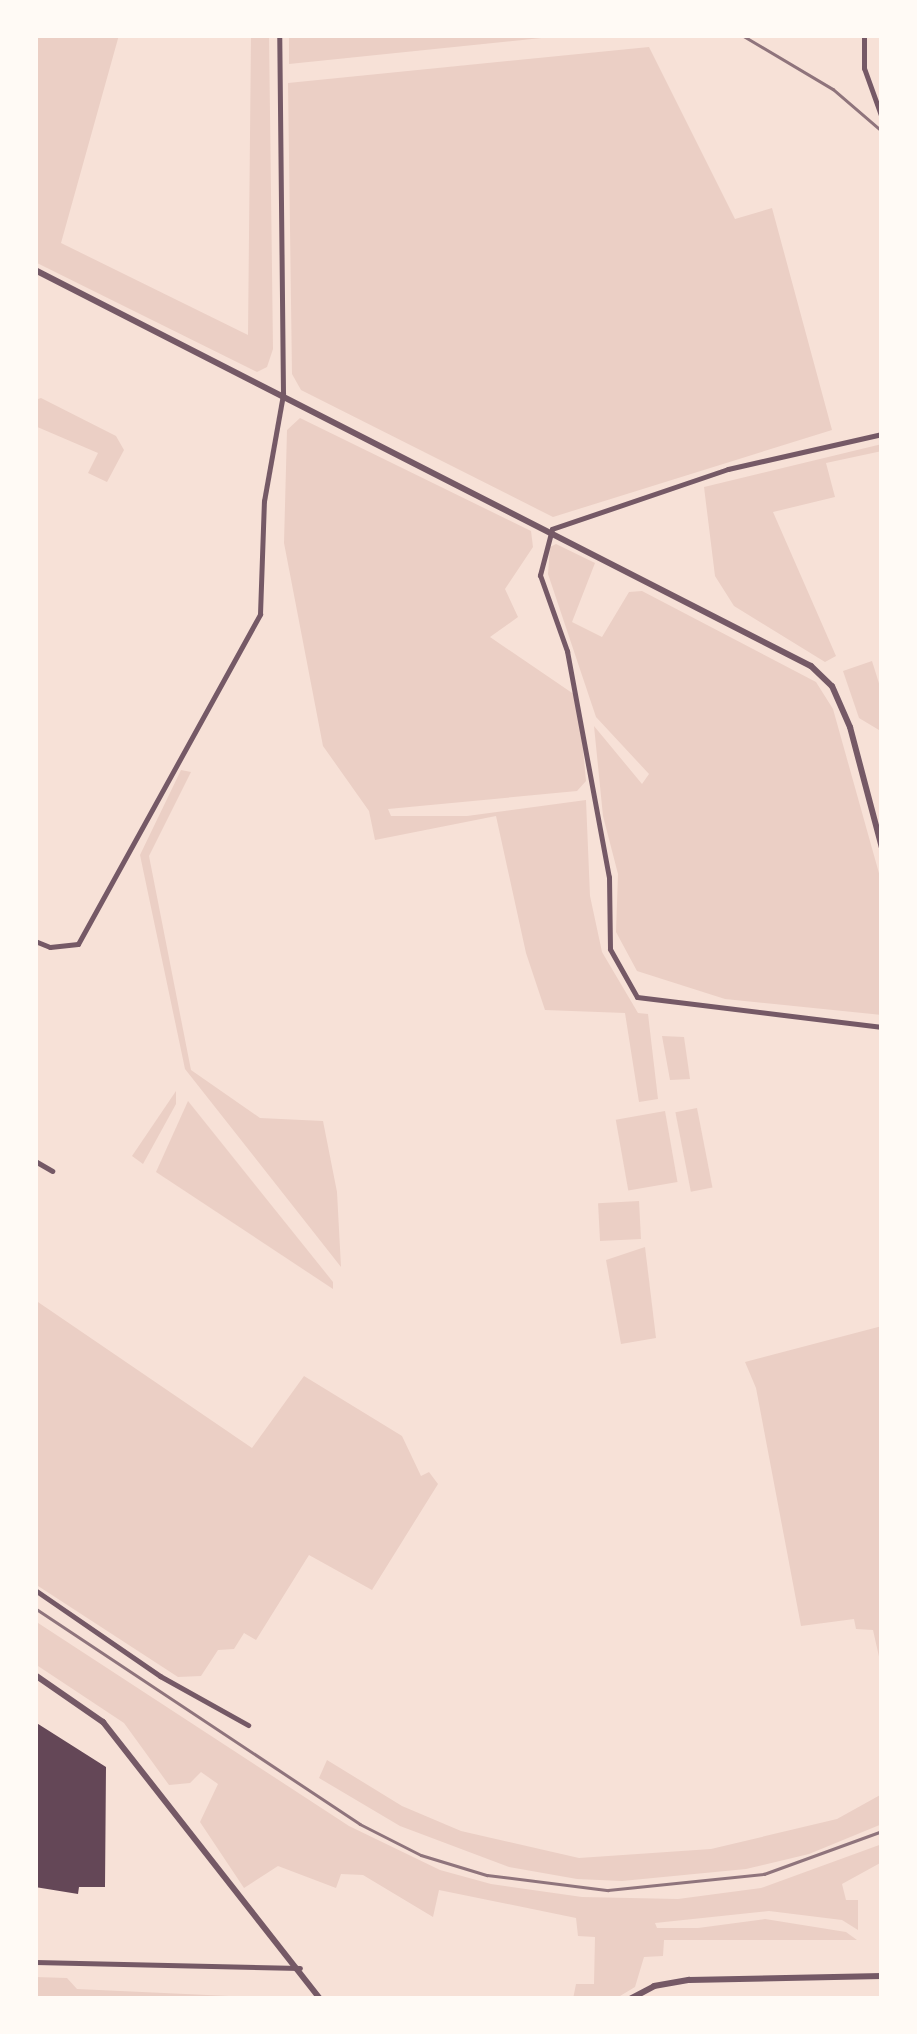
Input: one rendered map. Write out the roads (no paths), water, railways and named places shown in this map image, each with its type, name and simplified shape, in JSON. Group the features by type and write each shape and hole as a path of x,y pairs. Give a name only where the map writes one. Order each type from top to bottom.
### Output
{"street":[{"path":"35,941 50,948 78,944 260,614 264,502 283,394 279,35"},
{"path":"864,35 864,68 882,118"},
{"path":"35,270 552,530 811,666 832,686 850,727 882,848"},
{"path":"552,530 728,469 882,434"},
{"path":"552,530 540,576 567,651 610,877 610,949 637,997 882,1027"},
{"path":"35,1162 52,1171"},
{"path":"35,1590 160,1676 248,1725"},
{"path":"35,1676 103,1722 300,1968 320,1999"},
{"path":"35,1962 300,1968"},
{"path":"630,1999 689,1980 882,1976"}],"railway":[{"path":"742,35 833,89 882,131"},
{"path":"35,1608 360,1824 421,1855 487,1875 608,1890 764,1874 882,1831"}]}
